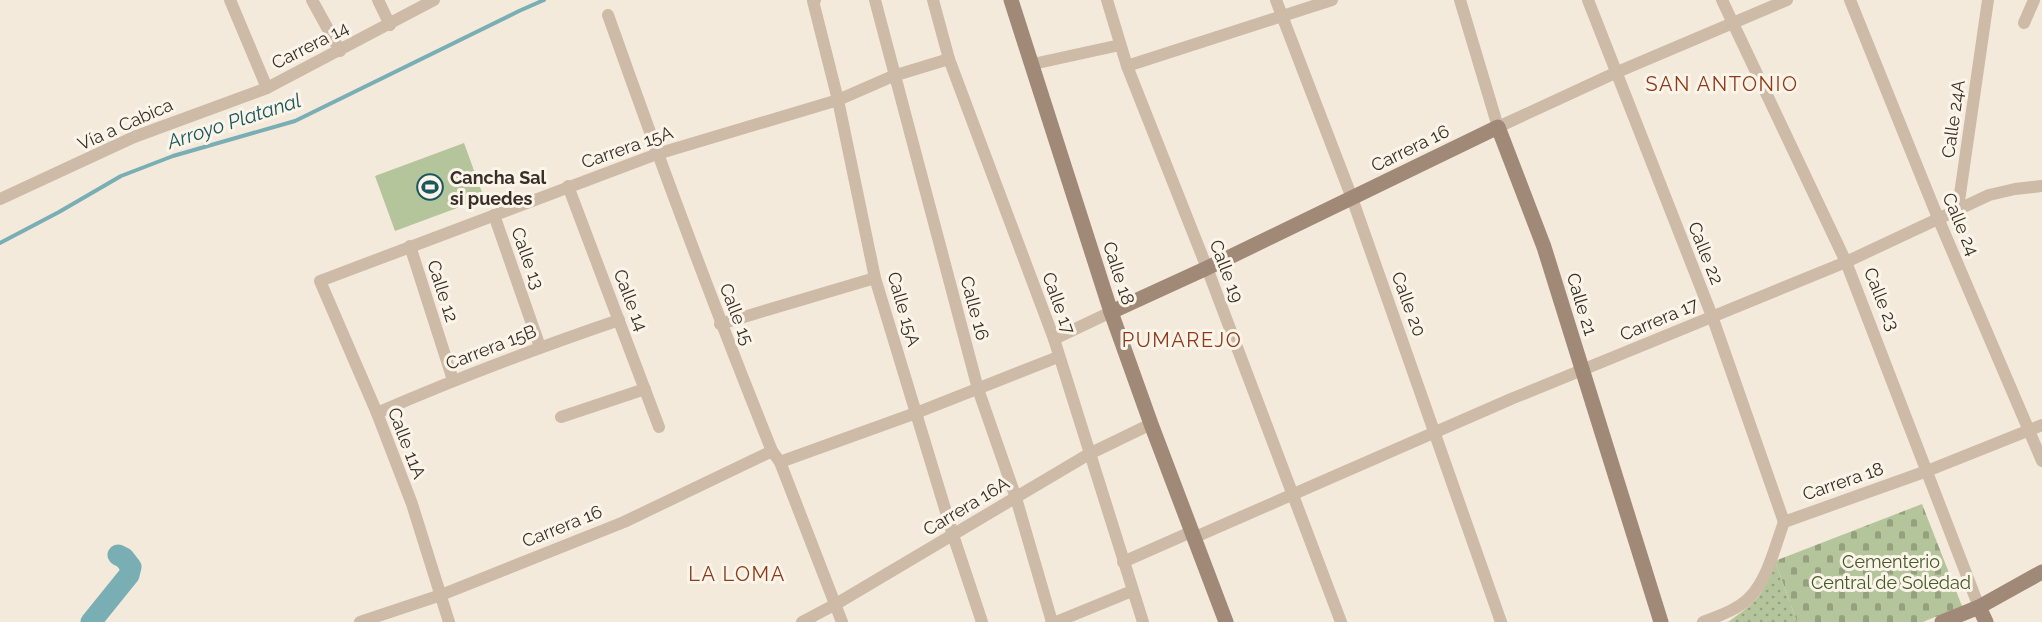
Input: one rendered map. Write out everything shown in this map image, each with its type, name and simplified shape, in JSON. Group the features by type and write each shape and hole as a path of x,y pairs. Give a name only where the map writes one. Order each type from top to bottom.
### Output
{"street":[{"path":"230,0 267,88"},
{"path":"312,0 340,51"},
{"path":"378,0 390,24"},
{"name":"Carrera 14","path":"267,88 434,0"},
{"name":"Calle 15A","path":"814,0 838,100 875,278 953,535 982,622"},
{"name":"Calle 16","path":"874,0 978,389 1016,498 1052,622"},
{"name":"Calle 17","path":"933,0 949,59 1054,339 1143,622"},
{"name":"Calle 18","path":"1011,0 1111,312 1150,424 1226,622"},
{"name":"Calle 19","path":"1107,0 1127,66 1207,268 1341,622"},
{"name":"Calle 20","path":"1276,0 1352,198 1502,622"},
{"path":"1127,66 1332,0"},
{"name":"Calle 21","path":"1460,0 1498,127 1544,247 1661,622"},
{"name":"Calle 22","path":"1588,0 1712,316 1784,522"},
{"name":"Calle 23","path":"1722,0 1846,262 1986,622"},
{"name":"Carrera 16","path":"1054,339 1207,268 1498,127 1616,73 1787,0"},
{"name":"Calle 24","path":"1850,0 1938,218 2042,461"},
{"name":"Calle 24A","path":"1958,208 1988,0"},
{"path":"2024,23 2034,0"},
{"name":"Calle 15","path":"608,15 720,324 772,451 780,462 842,622"},
{"path":"1033,64 1120,45"},
{"name":"Carrera 15A","path":"320,281 657,154 838,100 893,76 949,59"},
{"name":"Vía a Cabica","path":"0,199 134,137 267,88"},
{"name":"Calle 14","path":"568,186 659,427"},
{"name":"Carrera 17","path":"1123,562 1294,495 1712,316 1846,262 1989,195 2042,186"},
{"name":"Calle 13","path":"494,215 540,347"},
{"name":"Calle 12","path":"410,246 453,380"},
{"path":"720,324 875,278"},
{"name":"Calle 11A","path":"320,281 377,413 412,504 449,622"},
{"name":"Carrera 15B","path":"377,413 453,380 619,320"},
{"path":"780,462 916,413 1058,357"},
{"path":"561,417 645,388"},
{"name":"Carrera 16A","path":"802,622 1089,454 1150,424"},
{"name":"Carrera 18","path":"1784,522 1926,471 2042,425"},
{"name":"Carrera 16","path":"360,622 441,595 624,522 772,451"},
{"path":"1703,622 1731,610 1749,598 1764,575 1784,522"},
{"path":"1942,622 1979,607 2042,573"},
{"path":"1056,622 1132,591"}],"green space":[{"name":"Cancha Sal si puedes","path":"464,143 484,198 395,231 375,176"},
{"name":"Cementerio Central de Soledad","path":"1922,504 1962,606 1923,622 1797,622 1775,561"},
{"path":"1775,561 1797,622 1728,622 1758,597 1767,583"}],"waterway":[{"name":"Arroyo Platanal","path":"0,243 121,176 173,156 295,121 544,0"},
{"path":"91,622 129,575 131,567 124,558 118,555"}],"place":[{"name":"Cancha Sal si puedes","path":"430,187"}],"district":[{"name":"SAN ANTONIO","path":"1722,84"},
{"name":"PUMAREJO","path":"1182,340"},
{"name":"LA LOMA","path":"737,574"}]}
